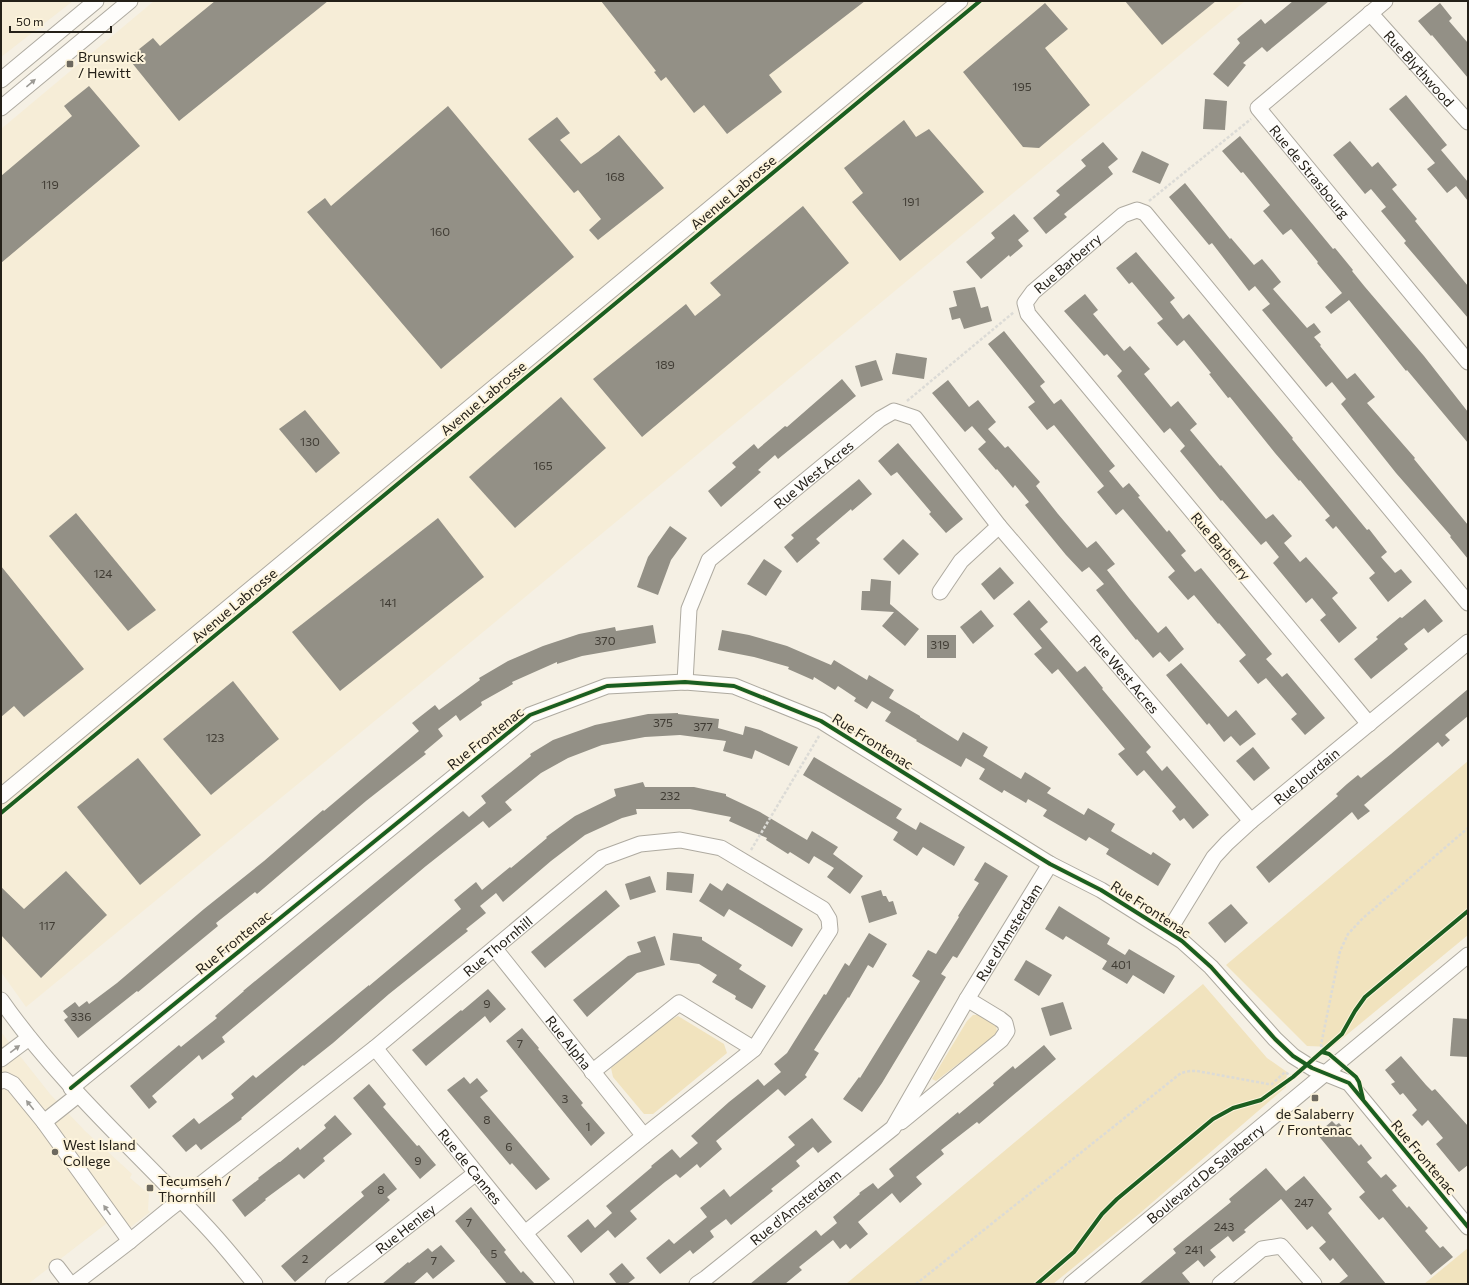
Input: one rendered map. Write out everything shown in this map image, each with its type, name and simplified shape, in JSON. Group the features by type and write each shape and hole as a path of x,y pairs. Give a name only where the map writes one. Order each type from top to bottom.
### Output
{"street":[{"path":"1,80 96,1"},
{"path":"1,108 130,1"},
{"name":"Avenue Labrosse","path":"1,796 960,1"},
{"name":"Rue de Strasbourg","path":"1385,1 1258,108 1468,362"},
{"name":"Rue Blythwood","path":"1370,14 1468,122"},
{"path":"1137,210 1145,213 1468,603"},
{"name":"Rue Barberry","path":"1137,210 1123,214 1033,292 1025,303 1028,314 1369,724"},
{"name":"Rue West Acres","path":"685,682 689,609 709,560 880,419 894,412 915,418 999,526 1250,822"},
{"path":"940,592 961,561 999,526"},
{"name":"Rue Jourdain","path":"1168,932 1217,853 1227,843 1250,822 1468,642"},
{"name":"Rue Frontenac","path":"44,1122 74,1091 530,715 607,686 685,682 734,686 820,721 1050,864 1101,890 1182,941 1202,958 1275,1039 1293,1056 1306,1065 1349,1083 1468,1227"},
{"name":"Rue Thornhill","path":"74,1284 375,1048 602,858 640,844 680,840 721,848 823,908 829,919 830,930 754,1049 525,1233"},
{"name":"Rue d'Amsterdam","path":"894,1128 967,999 1050,864"},
{"name":"Rue Alpha","path":"494,949 644,1136"},
{"name":"Boulevard De Salaberry","path":"1071,1284 1325,1074 1334,1058 1468,955"},
{"name":"Rue d'Amsterdam","path":"697,1284 894,1128 1001,1040 1007,1031 1005,1023 967,999"},
{"path":"1,1000 29,1038 74,1091 205,1225 255,1284"},
{"path":"592,1072 679,1003 754,1049"},
{"path":"1,1059 29,1038"},
{"name":"Rue de Cannes","path":"375,1048 566,1284"},
{"path":"1,1081 5,1080 12,1084 44,1122 130,1241"},
{"name":"Rue Henley","path":"333,1284 476,1173"},
{"path":"1220,1284 1262,1249 1281,1246 1314,1284"},
{"path":"57,1267 70,1284"}],"path":[{"path":"1137,210 1261,111"},
{"path":"894,412 1025,303"},
{"path":"745,861 826,725"},
{"path":"1334,1058 1323,1051 1321,1045 1340,951 1348,934 1363,918 1468,828"},
{"path":"1288,1081 1330,1045"},
{"path":"916,1284 1181,1073 1197,1071 1268,1084 1272,1084 1285,1072 1293,1077"}],"shaded area":[{"path":"1,1 73,1 1,57"},
{"path":"154,1 1245,1 471,642 26,1007 1,972 1,129"},
{"path":"1468,761 1468,935 1332,1047 1307,1046 1226,965"},
{"path":"1203,984 1267,1058 1287,1072 1286,1087 1139,1214 1053,1284 846,1284"},
{"path":"973,1015 979,1015 996,1026 997,1032 993,1037 936,1081 932,1079 967,1021"},
{"path":"678,1016 724,1044 727,1053 653,1114 644,1114 613,1077 611,1068 667,1022"},
{"name":"West Island College","path":"1,1032 50,1094 85,1131 132,1174 130,1178 149,1194 148,1210 150,1212 127,1230 116,1216 28,1284 1,1284"},
{"path":"1468,1248 1468,1284 1424,1284 1463,1252"}],"building":[{"path":"215,1 328,1 179,121 128,58 153,38 160,46"},
{"path":"601,1 865,1 769,75 782,92 727,134 704,105 694,113 666,77 661,81 654,72 656,71"},
{"path":"1125,1 1216,1 1162,45"},
{"path":"1293,1 1329,1 1267,52 1262,47 1243,63 1246,65 1228,87 1213,74 1240,43 1237,39 1261,19 1265,24"},
{"path":"1045,3 1068,29 1045,48 1090,105 1039,148 1023,147 963,72"},
{"path":"1440,3 1452,18 1449,21 1468,43 1468,78 1432,35 1431,36 1418,21"},
{"path":"89,86 140,146 1,263 1,176 72,116 64,106"},
{"path":"1406,95 1447,145 1441,150 1468,182 1468,201 1456,186 1447,193 1427,169 1435,163 1389,109"},
{"path":"1205,99 1227,101 1225,130 1203,129"},
{"path":"448,106 574,257 441,369 307,212 325,198 331,206"},
{"path":"557,117 570,133 560,140 581,164 619,135 664,188 598,240 589,230 601,219 578,190 574,193 528,139"},
{"path":"904,120 916,137 929,129 984,192 900,261 852,202 863,193 844,168"},
{"path":"1240,136 1333,249 1335,248 1353,270 1352,271 1424,356 1468,412 1468,443 1407,370 1406,371 1349,300 1331,314 1325,307 1342,293 1291,229 1283,235 1263,211 1270,205 1243,172 1241,173 1222,151"},
{"path":"1350,141 1372,167 1378,162 1397,185 1392,189 1417,219 1415,221 1468,286 1468,318 1404,243 1406,241 1381,211 1386,207 1371,189 1365,194 1333,155"},
{"path":"1103,142 1118,159 1108,167 1113,174 1064,214 1067,217 1046,234 1033,218 1060,195 1056,191 1086,166 1081,160"},
{"path":"1142,151 1169,164 1160,184 1132,172"},
{"path":"1185,183 1230,239 1231,238 1254,265 1262,259 1273,272 1281,282 1273,289 1307,328 1314,323 1321,332 1314,337 1347,379 1355,373 1375,397 1367,403 1415,458 1414,459 1468,525 1468,559 1450,537 1451,536 1396,473 1341,404 1346,399 1332,382 1326,387 1262,310 1270,304 1255,286 1249,291 1212,243 1209,245 1169,197"},
{"path":"803,206 849,263 642,437 593,379 686,304 695,316 721,295 710,283"},
{"path":"1014,214 1029,231 1018,240 1023,246 1010,257 1009,255 981,279 966,262 995,238 991,233"},
{"path":"1136,252 1175,298 1170,302 1183,319 1189,314 1293,438 1292,439 1367,530 1369,529 1387,552 1381,557 1395,573 1401,569 1412,582 1388,602 1369,578 1375,573 1336,526 1333,529 1325,520 1330,516 1275,453 1230,397 1228,398 1209,374 1211,373 1184,340 1177,346 1157,323 1163,319 1132,282 1129,284 1116,268"},
{"path":"975,287 981,308 988,306 992,321 964,329 960,318 952,320 949,308 957,306 953,291"},
{"path":"1085,294 1098,310 1093,314 1124,351 1130,346 1150,369 1144,374 1171,407 1178,401 1197,424 1190,430 1220,466 1221,465 1266,519 1273,514 1292,536 1284,543 1300,562 1306,557 1338,593 1332,598 1357,628 1339,643 1320,620 1326,615 1312,598 1306,603 1273,563 1279,557 1266,541 1261,545 1222,500 1221,501 1180,451 1185,446 1170,428 1164,433 1117,376 1122,371 1107,354 1104,356 1064,311"},
{"path":"1004,331 1045,382 1040,386 1054,404 1061,399 1115,466 1109,471 1123,488 1129,483 1140,496 1138,497 1167,532 1169,530 1186,551 1181,555 1195,572 1201,568 1272,654 1266,659 1282,677 1287,673 1325,718 1305,735 1291,719 1297,714 1266,678 1258,684 1239,661 1246,655 1219,623 1218,624 1194,595 1188,600 1168,577 1175,571 1123,509 1116,515 1097,492 1104,486 1054,425 1047,430 1028,407 1035,402 988,344"},
{"path":"896,353 927,358 924,379 892,374"},
{"path":"876,360 883,380 861,387 855,366"},
{"path":"842,379 856,396 778,459 775,455 758,470 761,472 721,507 708,491 736,467 732,463 754,444 758,449 785,426 787,427"},
{"path":"948,380 969,407 978,400 996,422 988,429 1005,448 1008,446 1040,482 1036,486 1087,548 1096,541 1115,564 1107,570 1158,633 1166,626 1184,649 1169,662 1160,652 1153,658 1137,639 1136,640 1096,590 1104,584 1089,567 1082,572 1066,555 1025,505 1029,502 1015,485 1013,488 978,449 986,442 972,426 965,432 932,393"},
{"path":"561,397 606,448 515,528 469,477"},
{"path":"305,410 340,453 316,473 279,429"},
{"path":"898,443 963,519 946,533 929,514 931,512 897,472 891,476 878,461"},
{"path":"859,479 872,494 852,511 851,509 816,539 820,543 797,563 784,547 794,538 791,535"},
{"path":"76,513 156,610 128,631 49,536"},
{"path":"438,518 484,577 340,691 292,632"},
{"path":"670,526 687,538 671,560 658,595 637,587 648,557"},
{"path":"903,539 919,554 899,575 883,559"},
{"path":"764,559 782,571 766,596 747,584"},
{"path":"1,566 84,669 24,717 14,706 1,717"},
{"path":"1000,567 1014,583 994,600 981,584"},
{"path":"871,579 891,581 890,604 919,629 905,646 882,626 894,612 861,610 862,591 870,591"},
{"path":"1425,599 1443,621 1428,633 1424,628 1404,644 1408,649 1371,679 1354,659 1378,639 1376,637"},
{"path":"1029,600 1048,622 1040,629 1077,672 1085,666 1103,688 1102,689 1151,747 1146,752 1162,771 1167,766 1209,815 1193,829 1184,818 1180,821 1172,811 1176,807 1144,770 1137,776 1118,754 1125,749 1058,669 1052,674 1034,654 1042,648 1013,614"},
{"path":"981,610 994,626 973,644 960,627"},
{"path":"653,625 656,643 582,656 557,664 557,662 512,682 513,684 481,702 482,705 460,721 456,715 438,729 443,736 424,752 426,754 366,801 257,894 255,892 216,923 218,926 138,992 137,991 78,1038 64,1020 68,1017 63,1011 75,1002 79,1007 87,1001 89,1004 117,983 419,731 412,723 435,705 439,710 480,680 479,678 508,661 543,646 579,634 615,627 616,631"},
{"path":"722,630 749,635 787,646 831,665 834,660 867,680 869,675 894,690 889,698 958,741 963,732 988,747 983,756 1021,779 1025,772 1051,788 1047,793 1084,815 1088,808 1115,824 1111,831 1151,855 1153,852 1171,864 1158,886 1106,854 1109,849 1089,837 1086,841 1043,816 1047,810 1028,799 1026,803 1004,790 1002,793 979,779 985,769 966,758 961,767 885,721 891,712 872,701 867,709 854,701 856,698 838,686 835,690 814,677 813,680 788,669 789,667 754,657 718,650"},
{"path":"927,635 956,635 956,658 927,658"},
{"path":"1181,663 1228,717 1236,710 1256,734 1240,746 1231,736 1224,742 1209,723 1207,725 1166,675"},
{"path":"233,681 279,739 211,795 163,739"},
{"path":"1468,689 1468,716 1445,735 1450,740 1442,747 1438,742 1364,805 1370,811 1358,820 1352,812 1269,883 1256,867 1338,796 1336,794 1347,784 1358,775 1361,778"},
{"path":"678,713 719,719 718,728 743,735 745,726 760,730 798,747 789,766 755,750 752,759 723,751 726,741 680,735 645,737 602,745 568,758 541,773 505,802 512,810 489,828 483,821 426,866 222,1037 225,1042 202,1060 199,1055 152,1096 157,1102 149,1109 130,1086 179,1045 181,1047 217,1018 215,1016 243,991 463,811 469,817 486,803 481,796 531,756 530,754 553,740 595,725 648,714"},
{"path":"1253,747 1270,768 1254,781 1236,761"},
{"path":"814,757 902,809 896,818 916,830 920,822 965,847 954,866 923,847 917,856 893,840 898,832 803,775"},
{"path":"138,758 201,835 140,885 77,807"},
{"path":"643,782 645,787 694,787 726,794 726,796 760,812 807,840 812,831 838,847 833,854 863,876 850,894 827,877 834,868 814,856 809,864 790,852 788,854 766,840 767,838 729,821 731,817 690,809 636,809 637,814 622,818 585,835 551,861 503,902 496,893 480,906 486,913 466,929 468,931 389,994 333,1043 304,1066 303,1065 241,1118 242,1119 201,1150 196,1144 186,1152 172,1136 194,1118 199,1124 234,1098 231,1094 253,1075 256,1078 369,986 461,909 454,900 476,882 482,890 510,867 511,868 547,838 546,837 575,816 616,796 614,789"},
{"path":"985,862 1008,876 957,958 953,956 941,974 946,977 882,1083 862,1112 843,1099 859,1077 860,1078 920,981 912,976 928,950 936,954 959,917 958,916 979,883 974,880"},
{"path":"66,871 107,915 41,978 1,935 1,887 24,909"},
{"path":"667,872 694,874 692,893 666,890"},
{"path":"650,876 656,892 630,900 625,884"},
{"path":"710,883 722,891 727,883 803,929 792,947 729,909 724,917 699,901"},
{"path":"606,890 620,906 545,968 531,952"},
{"path":"881,890 883,896 886,896 889,902 893,901 897,914 869,923 861,896"},
{"path":"1231,904 1248,923 1225,943 1208,923"},
{"path":"1059,906 1110,938 1107,944 1125,955 1129,949 1175,976 1164,994 1133,975 1127,984 1102,969 1107,961 1066,936 1063,940 1045,929"},
{"path":"673,933 702,937 702,940 742,965 739,969 766,986 752,1009 735,999 736,996 712,982 717,975 699,964 670,960"},
{"path":"869,933 887,944 873,968 868,965 849,998 848,997 814,1050 819,1053 805,1075 807,1077 785,1096 778,1089 716,1141 722,1149 700,1168 697,1164 680,1178 676,1174 630,1211 637,1219 615,1238 608,1230 581,1253 567,1236 588,1219 595,1228 612,1213 606,1206 652,1167 651,1166 672,1149 680,1158 698,1143 691,1136 729,1102 758,1079 764,1086 781,1072 774,1064 787,1053 824,994 826,995 845,963 849,966"},
{"path":"655,936 665,965 637,973 587,1017 573,1000 628,956 641,952 637,942"},
{"path":"1026,960 1052,975 1039,996 1014,980"},
{"path":"488,989 506,1009 490,1023 485,1016 426,1066 412,1050"},
{"path":"1063,1002 1072,1029 1050,1036 1041,1008"},
{"path":"1453,1018 1468,1019 1468,1057 1450,1056"},
{"path":"522,1028 583,1103 581,1105 605,1133 591,1146 506,1041"},
{"path":"1044,1045 1056,1059 979,1124 977,1122 941,1150 944,1154 916,1177 922,1184 900,1203 892,1193 858,1222 868,1234 850,1249 846,1244 840,1249 833,1240 799,1267 802,1270 785,1284 750,1284 816,1230 821,1236 837,1223 833,1217 860,1194 859,1193 873,1183 878,1189 894,1176 889,1169 958,1112 959,1114 994,1085 993,1083 1013,1066 1015,1069"},
{"path":"1401,1056 1426,1085 1432,1091 1435,1089 1468,1126 1468,1165 1459,1172 1436,1144 1443,1138 1428,1120 1422,1126 1412,1115 1417,1110 1403,1093 1400,1095 1391,1084 1395,1082 1385,1070"},
{"path":"464,1077 470,1084 477,1078 488,1091 480,1097 550,1179 536,1190 512,1163 510,1165 447,1090"},
{"path":"369,1084 386,1104 383,1107 417,1146 419,1145 436,1165 420,1179 353,1098"},
{"path":"335,1115 352,1134 323,1158 325,1161 304,1179 299,1174 265,1199 266,1200 245,1217 232,1200 298,1147 300,1150 326,1128 324,1125"},
{"path":"812,1118 832,1142 818,1153 813,1147 796,1161 800,1166 771,1189 773,1191 731,1225 726,1219 710,1231 714,1237 693,1254 690,1250 660,1274 646,1258 669,1239 674,1244 707,1217 700,1208 724,1189 730,1197 795,1145 788,1137"},
{"path":"1332,1121 1336,1125 1339,1123 1359,1146 1361,1144 1372,1158 1367,1162 1381,1178 1386,1174 1397,1186 1392,1190 1407,1208 1409,1206 1428,1228 1425,1231 1440,1248 1443,1246 1453,1257 1431,1275 1383,1217 1379,1220 1359,1197 1365,1192 1317,1134"},
{"path":"1266,1168 1286,1191 1304,1176 1332,1209 1328,1213 1386,1284 1338,1284 1348,1276 1333,1258 1330,1261 1319,1248 1326,1242 1312,1226 1307,1230 1281,1199 1244,1230 1246,1232 1233,1242 1228,1236 1210,1250 1216,1257 1204,1267 1198,1260 1182,1273 1191,1284 1139,1284 1176,1253 1173,1249 1231,1202 1229,1199"},
{"path":"384,1173 397,1189 387,1197 390,1200 295,1282 281,1266 364,1196 361,1192"},
{"path":"471,1207 506,1250 504,1252 521,1273 523,1271 535,1284 507,1284 480,1252 455,1221"},
{"path":"441,1245 455,1261 433,1279 427,1272 413,1284 382,1284 408,1262 409,1263 428,1248 432,1252"},
{"path":"622,1263 635,1278 627,1284 617,1284 609,1274"}],"cycle path":[{"path":"1,813 980,1"},
{"path":"71,1088 530,715 607,686 685,682 734,686 821,721 1050,864 1101,890 1182,941 1211,967 1275,1039 1293,1056 1312,1068 1349,1083 1468,1227"},
{"path":"1037,1284 1074,1252 1102,1214 1117,1199 1213,1119 1233,1108 1261,1100 1293,1077 1342,1034 1365,997 1468,911"},
{"path":"1322,1052 1329,1054 1356,1077 1359,1082 1363,1099"}],"place":[{"name":"Brunswick / Hewitt","path":"70,64"},
{"name":"de Salaberry / Frontenac","path":"1315,1098"},
{"name":"West Island College","path":"55,1152"},
{"name":"Tecumseh / Thornhill","path":"150,1188"}]}
